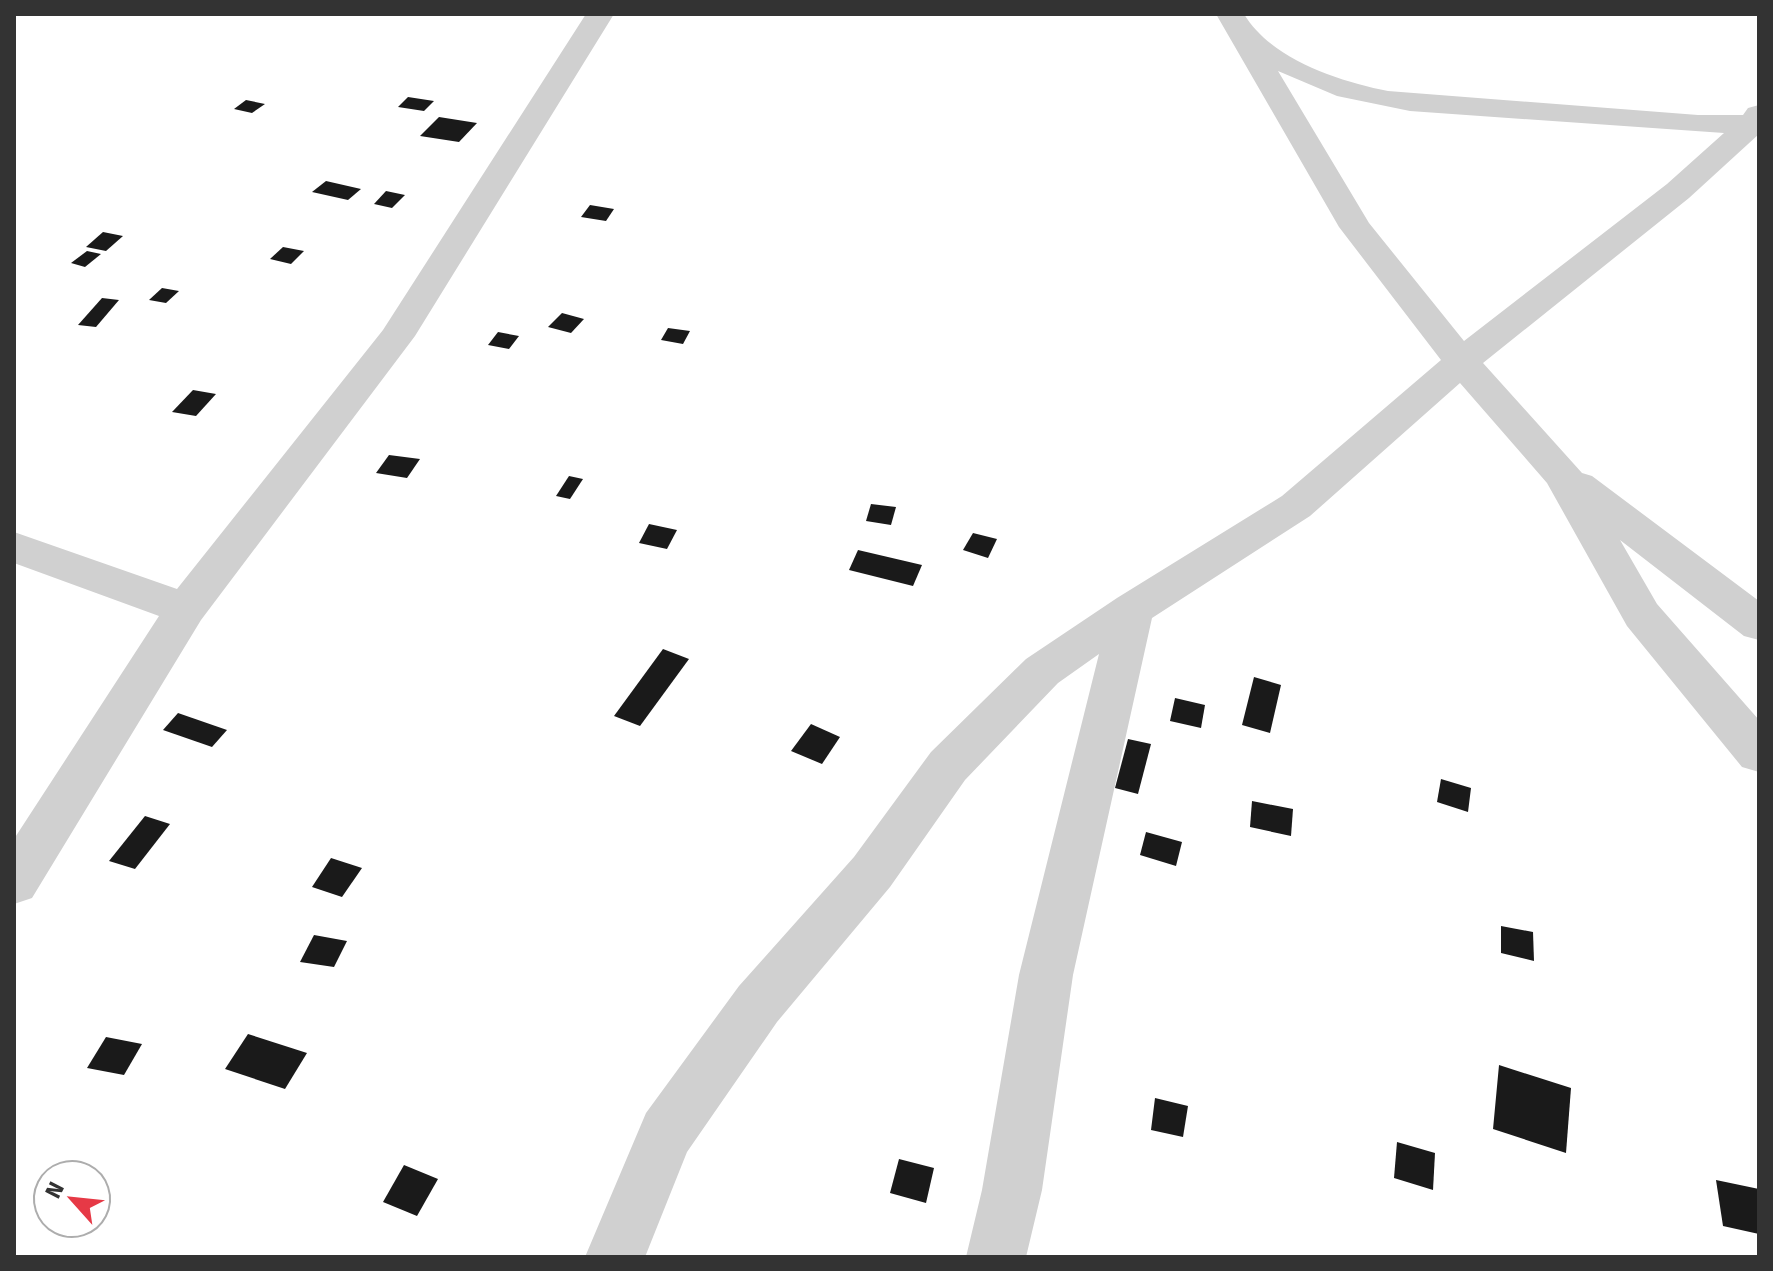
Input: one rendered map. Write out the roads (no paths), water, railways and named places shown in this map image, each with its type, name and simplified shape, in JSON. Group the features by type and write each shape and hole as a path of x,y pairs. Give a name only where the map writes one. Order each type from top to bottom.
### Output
{"street":[{"path":"14,882 186,609 397,336 600,14"},
{"path":"1237,26 1284,65 1349,91 1394,99 1619,119 1757,121"},
{"path":"1237,26 1355,227 1462,362 1563,475 1759,624"},
{"path":"615,1257 666,1133 758,1004 872,872 948,766 1042,671 1132,609 1296,506 1462,362 1678,191 1757,121"},
{"path":"1563,475 1642,615 1759,753"},
{"path":"14,547 186,609"},
{"path":"996,1257 1012,1190 1046,975 1132,609"}]}
